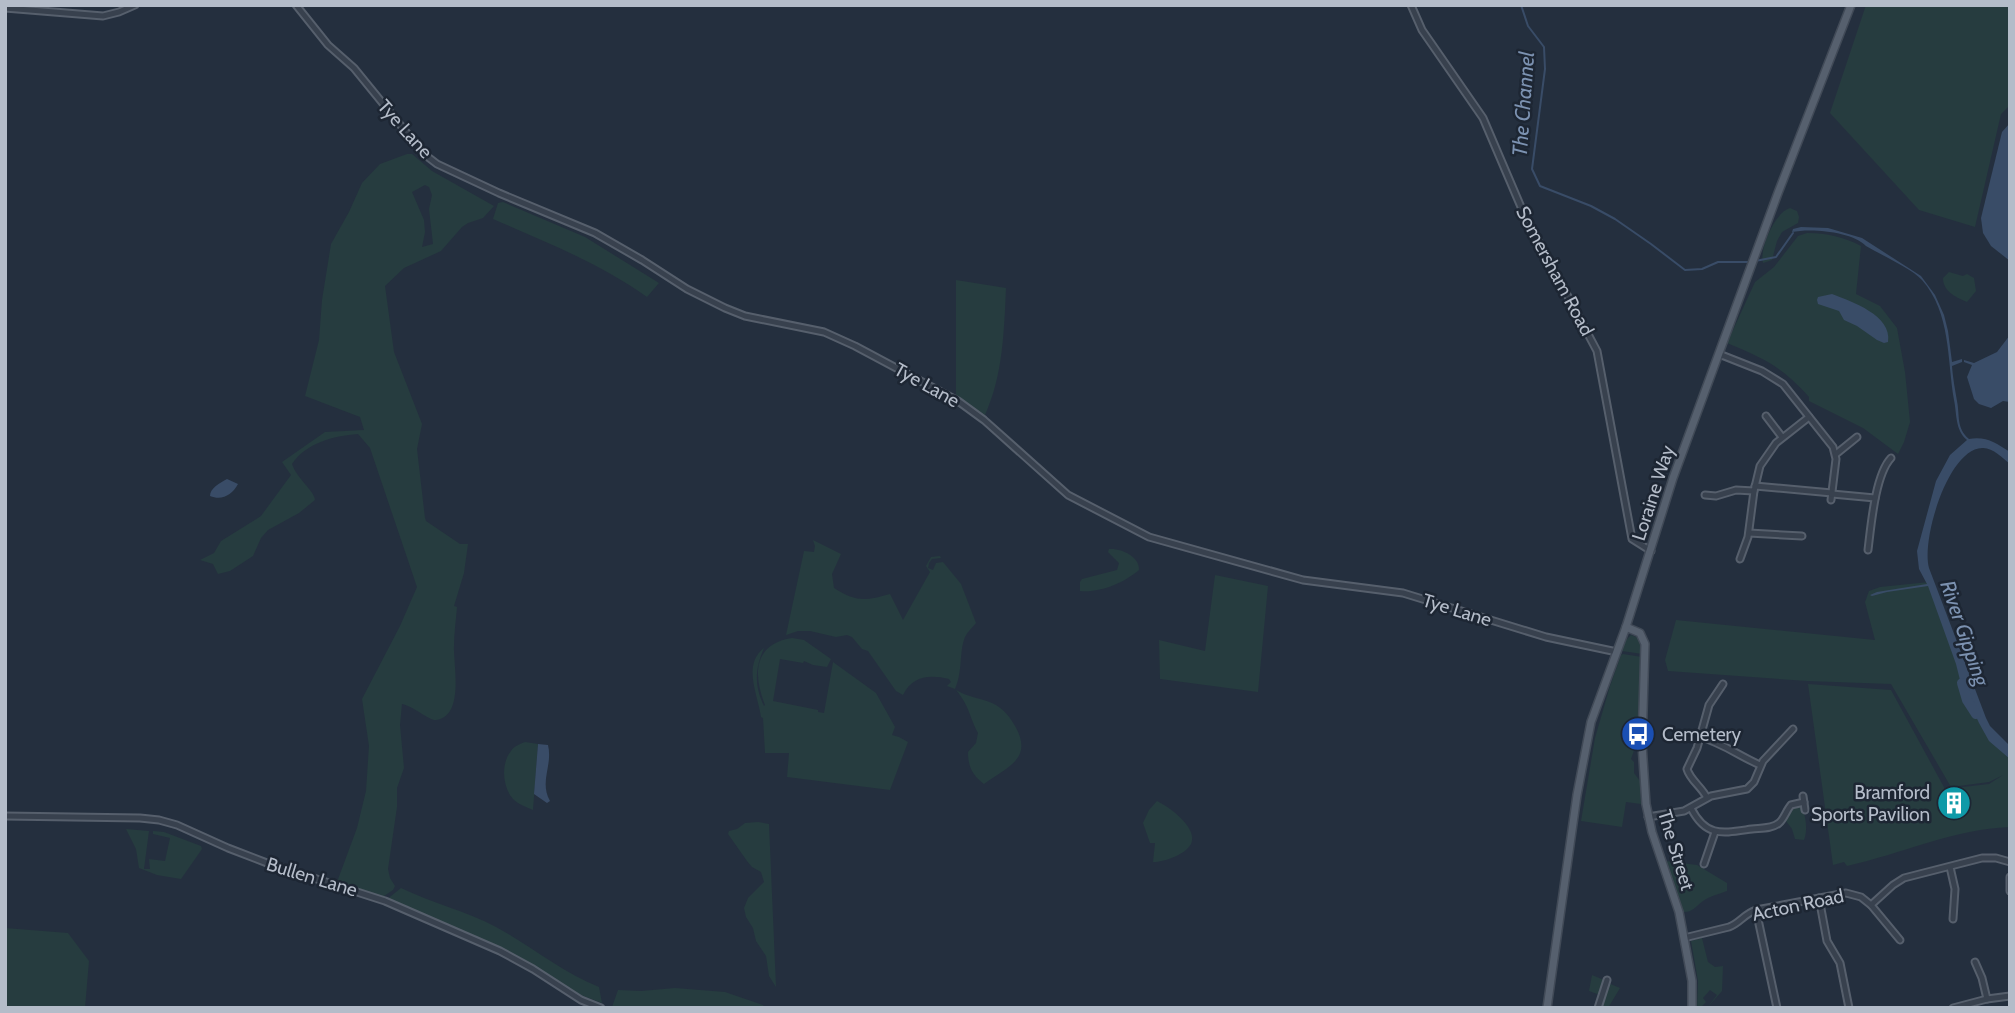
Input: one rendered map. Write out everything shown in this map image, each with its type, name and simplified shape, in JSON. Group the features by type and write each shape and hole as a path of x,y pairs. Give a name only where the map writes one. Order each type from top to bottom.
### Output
{"main road":[{"name":"Loraine Way","path":"1547,1008 1577,794 1591,722 1626,627 1674,478 1852,5"},
{"name":"The Street","path":"1626,627 1640,633 1645,644 1642,744 1644,787 1648,817 1675,899 1684,938 1692,981 1692,1008"}],"street":[{"path":"5,8 103,16 135,5"},
{"name":"Tye Lane","path":"296,5 328,45 354,68 424,154 437,164 595,233 725,309 745,316 824,332 855,346 958,401 984,420 1068,495 1149,537 1303,580 1403,593 1546,637 1617,652"},
{"name":"Somersham Road","path":"1411,5 1422,30 1483,118 1524,214 1597,351 1632,539 1651,551"},
{"path":"1720,354 1774,377 1788,390 1836,454 1832,496"},
{"path":"1766,416 1782,438"},
{"path":"1740,559 1749,533 1754,489 1765,456 1782,438 1809,417"},
{"path":"1836,454 1857,436"},
{"path":"1868,550 1875,498 1881,475 1891,458"},
{"path":"1873,472 1881,475"},
{"path":"1705,495 1716,496 1736,490 1754,489 1875,498"},
{"path":"1749,533 1802,536"},
{"path":"1707,798 1688,770 1709,705 1723,684"},
{"path":"1648,817 1691,808 1707,798 1747,789 1754,782 1760,765 1793,729"},
{"path":"1700,737 1717,742 1760,765"},
{"path":"1691,808 1702,824 1715,832 1724,833 1774,826 1782,821 1791,805 1804,799 1805,810"},
{"name":"Bullen Lane","path":"5,816 140,818 177,824 267,863 385,901 500,951 581,1000 601,1008"},
{"path":"1704,864 1715,832"},
{"name":"Acton Road","path":"1871,905 1900,880 1987,858 2010,862"},
{"path":"1950,867 1955,889 1953,919"},
{"path":"2010,877 2010,891"},
{"name":"Acton Road","path":"1684,938 1729,927 1745,914 1756,910 1851,893 1871,905 1900,940"},
{"path":"1819,898 1828,944 1840,963 1849,1008"},
{"path":"1756,910 1777,1008"},
{"path":"1975,962 1987,999"},
{"path":"1598,1008 1607,980"},
{"path":"1953,1008 2010,996"}],"green space":[{"path":"1866,5 2010,5 2010,105 2001,114 1975,227 1919,210 1830,113"},
{"path":"412,154 432,171 494,206 483,218 462,227 441,251 404,268 385,286 394,352 422,424 417,449 425,518 460,544 468,544 464,573 454,606 457,607 454,641 456,688 451,710 445,717 436,720 402,704 400,725 404,768 397,788 388,869 395,886 381,898 337,882 357,828 366,791 369,746 362,699 417,587 370,448 358,434 330,439 312,446 292,464 315,500 299,513 268,530 253,556 230,571 218,574 213,564 200,560 214,553 221,541 261,516 291,475 282,462 325,432 364,430 360,417 305,396 319,340 331,244 362,183 380,164","holes":["425,185 429,187 432,195 429,209 433,244 422,247 424,220 412,192"]},
{"path":"503,202 585,237 659,283 647,297 591,263 493,219 498,203"},
{"path":"1790,208 1797,211 1798,223 1782,232 1772,260 1763,263 1763,249 1769,232 1779,216"},
{"path":"1807,233 1835,236 1861,246 1856,294 1880,306 1897,328 1910,422 1898,454 1863,428 1809,401 1809,397 1799,386 1772,364 1727,343 1755,282 1774,267 1798,236"},
{"path":"1949,272 1963,276 1967,274 1974,278 1976,291 1967,302 1954,296 1945,287 1943,278"},
{"path":"956,280 1006,288 999,369 985,415 956,398"},
{"path":"813,540 841,554 832,574 834,588 861,599 890,594 903,620 930,572 926,566 931,557 940,556 941,558 932,559 928,568 933,570 936,563 943,562 961,584 976,623 963,643 955,689 947,686 951,682 949,679 928,677 916,680 903,695 896,691 868,651 862,649 852,637 836,637 810,631 786,635 804,551 814,552"},
{"path":"1109,549 1129,554 1137,561 1139,570 1111,586 1080,591 1082,579 1117,570 1119,563 1108,552"},
{"path":"1215,575 1268,586 1258,692 1160,679 1159,640 1205,651"},
{"path":"1929,582 1952,644 1967,700 1994,740 2010,756 2010,827 1968,832 1847,866 1844,862 1833,865 1808,684 1891,690 1945,789 1989,784 2003,775 1989,782 1951,787 1891,684 1668,671 1665,660 1676,620 1875,640 1865,602 1869,591 1880,587"},
{"path":"1631,635 1639,638 1642,654 1622,651"},
{"path":"792,638 804,640 831,659 827,667 780,659 773,701 824,713 833,662 876,693 895,727 892,735 908,742 890,790 787,777 789,753 765,753 763,718 753,681 754,663 764,648 760,660 770,647 779,641","holes":["759,665 765,705 764,706 757,677"]},
{"path":"1623,654 1642,657 1640,728 1637,729 1637,742 1631,759 1634,762 1634,773 1640,781 1641,804 1626,802 1622,827 1581,821 1595,738 1610,686"},
{"path":"956,690 1000,707 1011,719 1020,737 1020,754 1015,761 984,784 974,774 968,757 978,733"},
{"path":"525,742 538,744 533,810 513,799 505,782 504,768 508,756 517,745"},
{"path":"1157,801 1181,818 1191,831 1192,838 1188,848 1180,854 1153,862 1155,843 1150,843 1143,823"},
{"path":"1801,806 1806,823 1804,840 1795,839 1786,821 1794,808"},
{"path":"745,823 769,824 776,987 769,976 766,956 756,941 744,908 748,898 764,882 761,872 752,867 728,834"},
{"path":"126,829 149,831 144,869 150,869 149,859 165,861 170,838 153,834 153,831 164,832 201,846 202,849 181,879 157,875 139,868 136,849"},
{"path":"1666,861 1697,865 1727,883 1727,891 1706,899 1691,911 1682,912"},
{"path":"401,888 496,927 572,974 599,987 602,1003 570,991 507,953 386,900"},
{"path":"5,928 68,933 89,961 85,1008 5,1008"},
{"path":"1702,938 1708,962 1715,967 1723,966 1722,991 1707,1008 1717,995 1710,990 1703,998 1706,1002 1697,1008 1698,981 1691,941"},
{"path":"1592,975 1604,980 1600,995 1589,991"},
{"path":"1608,983 1620,988 1608,1008 1600,1008"},
{"path":"675,988 725,992 765,1008 612,1007 618,990"}],"water":[{"path":"2010,123 2010,261 1991,246 1983,233 1981,218 2002,132"},
{"path":"1828,228 1862,238 1921,276 1935,295 1944,315 1952,362 1962,359 1962,362 1952,366 1962,431 1969,439 1986,439 2010,452 2010,464 1986,448 1970,452 1958,463 1948,479 1933,518 1928,555 1929,568 1986,718 1990,726 2010,746 2010,759 1989,741 1979,723 1961,684 1928,586 1870,595 1927,584 1919,569 1917,551 1936,481 1950,455 1967,440 1960,432 1957,422 1946,337 1938,307 1922,280 1903,266 1851,237 1809,230 1792,232 1793,229"},
{"path":"1832,294 1877,317 1888,333 1888,342 1877,340 1844,320 1839,311 1818,304 1818,297"},
{"path":"2010,335 2010,402 2003,401 1991,408 1979,404 1974,399 1967,377 1972,365 1964,360 1974,363 1997,352"},
{"path":"227,479 238,484 233,491 223,497 210,496 214,488"},
{"path":"538,744 548,745 546,787 550,801 547,803 534,794"}],"waterway":[{"name":"The Channel","path":"1521,5 1528,26 1544,47 1545,69 1532,169 1540,186 1591,206 1615,219 1685,270 1702,269 1718,262 1750,262"},
{"name":"The Channel","path":"1755,261 1776,257 1793,233"},
{"name":"River Gipping","path":"1962,683 1967,700 1976,714"}],"place":[{"name":"Cemetery","path":"1638,734"},
{"name":"Bramford Sports Pavilion","path":"1954,803"}]}
